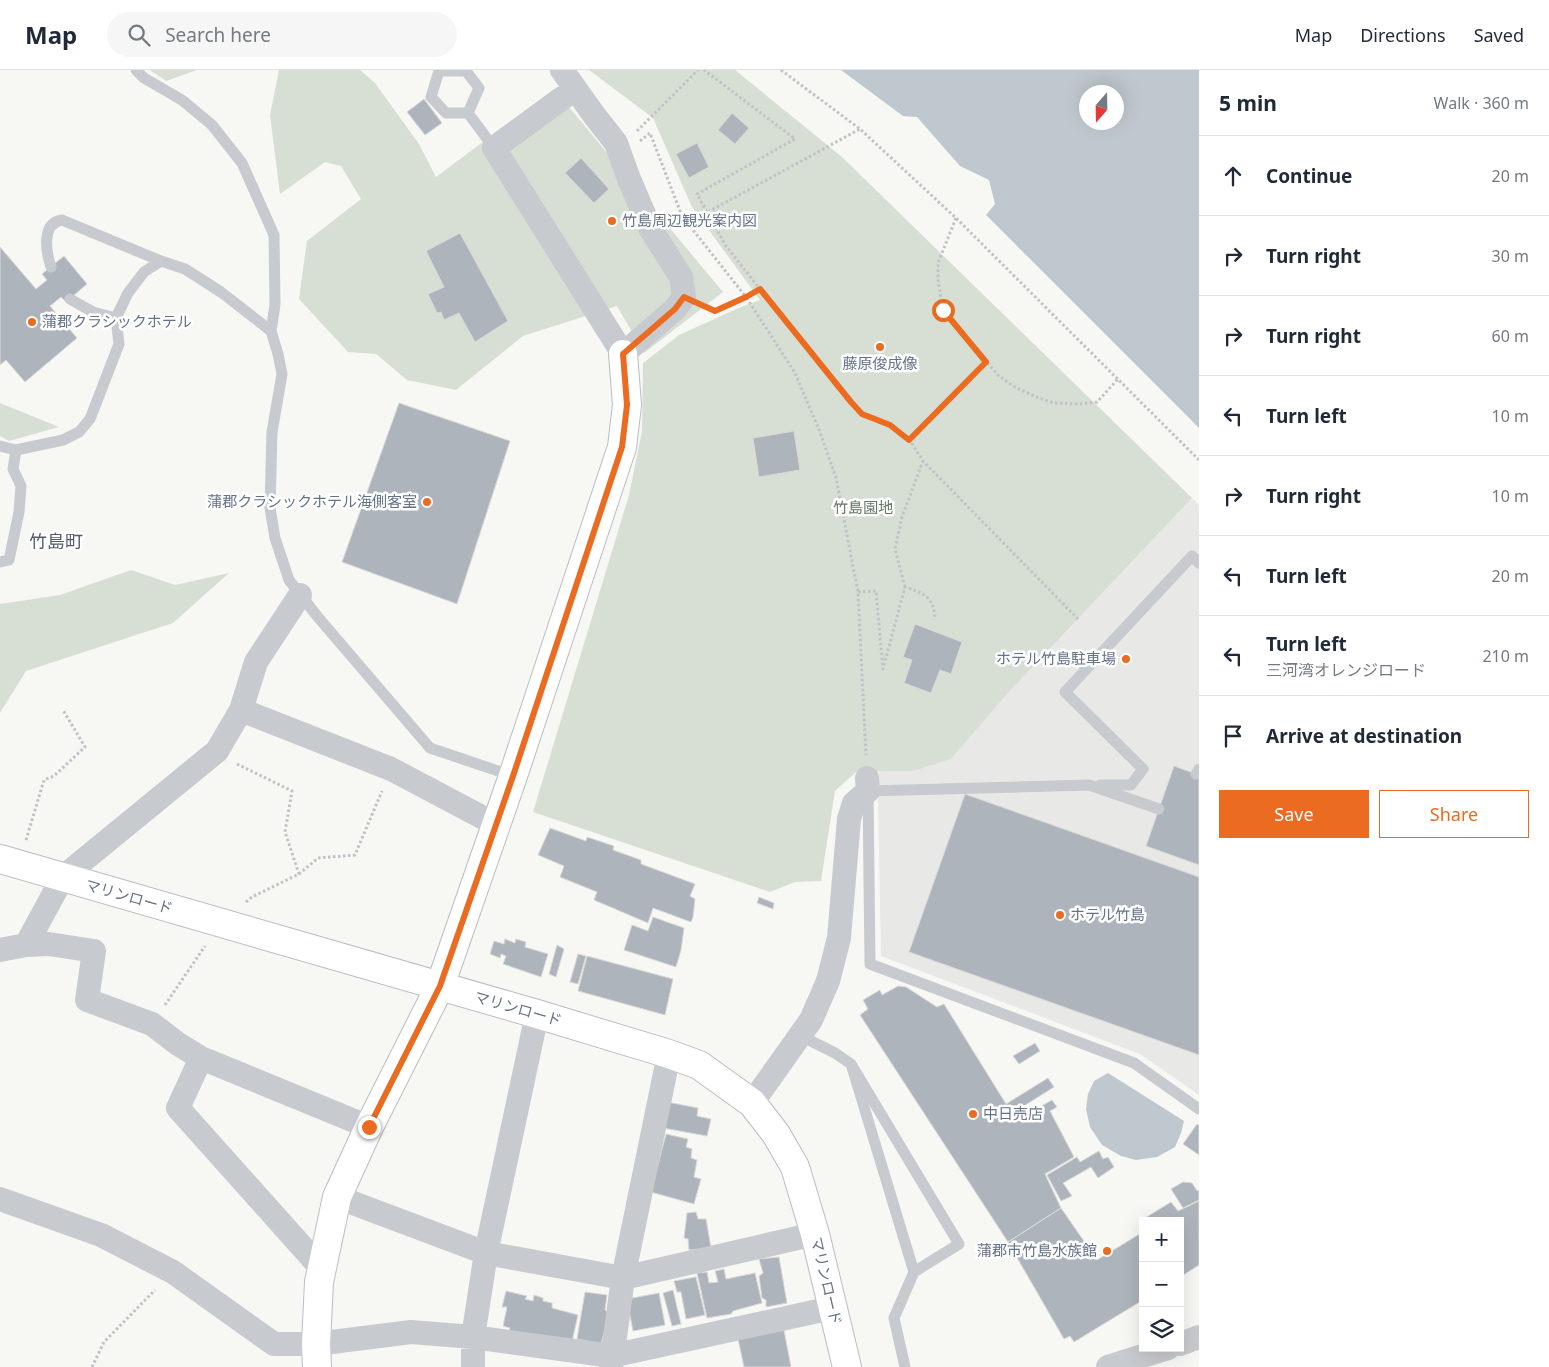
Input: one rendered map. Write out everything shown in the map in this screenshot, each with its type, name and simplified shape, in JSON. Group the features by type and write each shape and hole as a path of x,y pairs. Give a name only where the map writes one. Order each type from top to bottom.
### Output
{"street":[{"path":"317,1355 321,1268 337,1197 369,1127 440,986 513,776 622,447 627,405 623,354 494,148 569,79 616,143 650,228 681,277 684,297 675,309 623,354"},
{"path":"26,945 63,877 217,751 241,710 256,662 300,595"},
{"path":"241,710 391,769 495,824"},
{"path":"752,1103 811,1020 828,981 839,938 849,819 854,803 867,784"},
{"name":"マリンロード","path":"9,862 537,1014 699,1065 752,1103 776,1134 795,1167 815,1234 847,1367"},
{"path":"0,950 26,945 49,944 94,951 86,1000 152,1024 178,1044 201,1058 369,1127"},
{"path":"473,1367 473,1337 486,1253 537,1014"},
{"path":"611,1362 623,1278 668,1054"},
{"path":"201,1058 178,1108 321,1268"},
{"path":"337,1197 486,1253 623,1278 815,1234"},
{"path":"0,1199 101,1235 173,1272 274,1344 317,1355 411,1332 473,1337 611,1362 832,1308"},
{"path":"1184,1343 1199,1337"},
{"path":"1108,1367 1155,1352"}],"lane":[{"path":"136,70 144,78 182,100 212,124 242,163 274,235 275,305 271,331 282,374 272,432 270,508 275,538 288,580 430,748 513,776"},
{"path":"439,70 466,71 479,88 468,112 446,113 431,97 439,70"},
{"path":"468,112 494,148"},
{"path":"51,267 47,245 48,228 56,221 62,220 136,252 185,269 221,292 271,331"},
{"path":"0,446 16,450 63,440 79,432 90,419 119,344 116,318 128,293 138,279 144,272 161,261"},
{"path":"70,299 93,312 116,318"},
{"path":"0,562 9,560 19,512 21,486 12,468 16,450"},
{"path":"1199,563 1192,556 1064,692 1143,769 1132,785 867,784 870,964 1134,1063 1199,1109"},
{"path":"1089,785 1159,809"},
{"path":"801,1036 835,1053 851,1064 959,1244 914,1272 894,1318 905,1367"},
{"path":"851,1064 914,1272"}],"path":[{"path":"698,70 634,134 640,141 650,133 682,216 746,297 795,373 820,432 836,478 858,592 867,784"},
{"path":"704,70 795,139 697,194 726,246 862,414 890,425 909,440 923,461 1078,619"},
{"path":"781,70 860,129 956,218 1199,460"},
{"path":"708,212 860,129"},
{"path":"956,218 938,262 938,280 943,310 998,375 1013,386 1039,398 1054,402 1079,404 1097,402 1118,380"},
{"path":"684,297 715,311 760,289"},
{"path":"909,440 986,362"},
{"path":"858,592 876,591 883,669 905,587 895,549 902,517 923,461"},
{"path":"905,587 921,592 931,600 935,617"},
{"path":"9,862 44,780 54,776 85,747 63,710"},
{"path":"217,751 242,768 292,792 285,832 299,874"},
{"path":"152,1024 200,955 219,923 252,897 299,874 318,858 355,855 391,769"},
{"path":"92,1367 104,1342 173,1272"}],"shaded area":[{"path":"841,70 1199,70 1199,428 986,215 995,204 989,180 960,166 917,117 903,116"},
{"path":"1192,498 1199,505 1199,1095 1140,1054 881,956 878,799 879,772 914,771 951,759 1009,692"},
{"path":"1108,1073 1184,1121 1175,1147 1157,1157 1136,1160 1121,1156 1102,1145 1090,1127 1086,1109 1088,1094 1094,1081"}],"green space":[{"path":"150,70 197,70 166,81"},
{"path":"279,70 360,70 375,83 419,144 436,177 554,89 723,292 644,353 617,306 523,336 456,390 407,380 376,354 348,352 299,299 307,241 361,199 341,166 325,162 280,194 270,115"},
{"name":"竹島園地","path":"589,70 735,70 842,157 1192,498 1009,692 951,759 914,771 856,772 835,791 821,881 795,882 770,892 533,812 629,495 642,431 643,363 679,335 760,300 692,207 653,118"},
{"path":"0,403 59,427 9,441 0,436"},
{"path":"131,570 175,585 229,573 173,623 26,671 0,713 0,604 60,595"}],"building":[{"path":"424,99 442,123 425,135 407,112"},
{"path":"732,113 749,128 735,144 718,130"},
{"path":"697,143 709,167 689,178 676,154"},
{"path":"581,158 609,189 594,203 565,173"},
{"path":"460,233 508,321 475,342 459,313 444,320 441,312 437,313 428,294 444,287 426,251"},
{"name":"蒲郡クラシックホテル","path":"0,247 36,289 47,280 42,274 64,256 87,284 66,302 61,297 50,306 77,338 25,382 6,360 0,365"},
{"name":"蒲郡クラシックホテル海側客室","path":"399,403 510,441 457,604 342,562"},
{"path":"794,431 800,470 759,477 753,438"},
{"path":"915,624 962,642 951,674 940,670 931,693 904,683 912,660 903,657"},
{"path":"1174,766 1199,775 1199,865 1146,846"},
{"name":"ホテル竹島","path":"965,794 1199,877 1199,1055 909,952"},
{"path":"550,828 586,841 587,837 614,846 613,850 641,860 641,864 695,884 690,896 695,899 691,922 653,908 648,923 594,900 597,892 560,877 564,866 538,855"},
{"path":"759,897 774,903 773,909 757,903"},
{"path":"653,917 684,928 676,967 624,950 632,925 648,931"},
{"path":"505,939 515,943 516,939 526,942 525,947 548,954 541,977 503,964 506,956 501,954 500,958 490,954 494,941 504,944"},
{"path":"557,945 564,949 556,977 549,974"},
{"path":"578,954 586,956 578,984 570,982"},
{"path":"587,956 673,979 665,1015 578,991"},
{"name":"中日売店","path":"898,986 906,987 937,1007 944,1004 1006,1104 1048,1078 1054,1087 1019,1109 1023,1117 1052,1100 1057,1107 1050,1111 1074,1157 1045,1174 1061,1208 1008,1242 860,1015 868,1009 863,1000 880,990 882,995"},
{"path":"1035,1043 1040,1051 1019,1064 1013,1056"},
{"path":"667,1102 698,1108 697,1116 711,1119 707,1136 663,1128"},
{"path":"1197,1124 1199,1125 1199,1155 1183,1144"},
{"path":"666,1134 688,1139 686,1147 692,1149 691,1158 697,1160 694,1177 701,1179 694,1204 651,1192"},
{"path":"1099,1151 1103,1159 1108,1157 1114,1167 1098,1178 1091,1167 1063,1183 1072,1196 1061,1201 1047,1175 1077,1157 1080,1162"},
{"path":"1183,1182 1192,1183 1197,1191 1199,1190 1199,1200 1183,1208 1171,1189"},
{"path":"1199,1201 1199,1265 1184,1274 1184,1217 1147,1217 1171,1202 1178,1211"},
{"name":"蒲郡市竹島水族館","path":"1061,1208 1097,1260 1139,1234 1139,1302 1074,1342 1070,1336 1064,1339 1008,1242"},
{"path":"696,1212 698,1219 706,1219 711,1248 689,1250 688,1239 684,1238 687,1213"},
{"path":"779,1257 787,1303 766,1307 766,1300 762,1298 759,1276 763,1273 759,1259"},
{"path":"724,1269 726,1279 755,1273 762,1303 733,1311 731,1314 707,1318 697,1273 707,1272 709,1283 718,1282 715,1271"},
{"path":"696,1277 705,1315 686,1319 681,1292 677,1292 674,1281"},
{"path":"673,1290 681,1324 672,1326 663,1293"},
{"path":"506,1291 527,1296 525,1299 533,1301 534,1295 543,1298 543,1301 552,1303 552,1308 578,1315 571,1346 508,1334 510,1328 503,1326 507,1307 502,1307"},
{"path":"585,1292 607,1295 605,1310 609,1313 601,1344 577,1339"},
{"path":"659,1293 665,1325 633,1331 627,1299"},
{"path":"784,1330 791,1367 744,1367 738,1339"}],"place":[{"name":"竹島周辺観光案内図","path":"612,221"},
{"name":"蒲郡クラシックホテル","path":"32,322"},
{"name":"藤原俊成像","path":"880,347"},
{"name":"蒲郡クラシックホテル海側客室","path":"427,502"},
{"name":"ホテル竹島駐車場","path":"1126,659"},
{"name":"ホテル竹島","path":"1060,915"},
{"name":"中日売店","path":"973,1114"},
{"name":"蒲郡市竹島水族館","path":"1107,1251"}],"district":[{"name":"竹島町","path":"56,542"}],"route":[{"path":"369,1127 440,986 513,776 622,447 627,405 623,354 675,309 684,297 715,311 760,289 862,414 890,425 909,440 986,362 943,310"}]}
